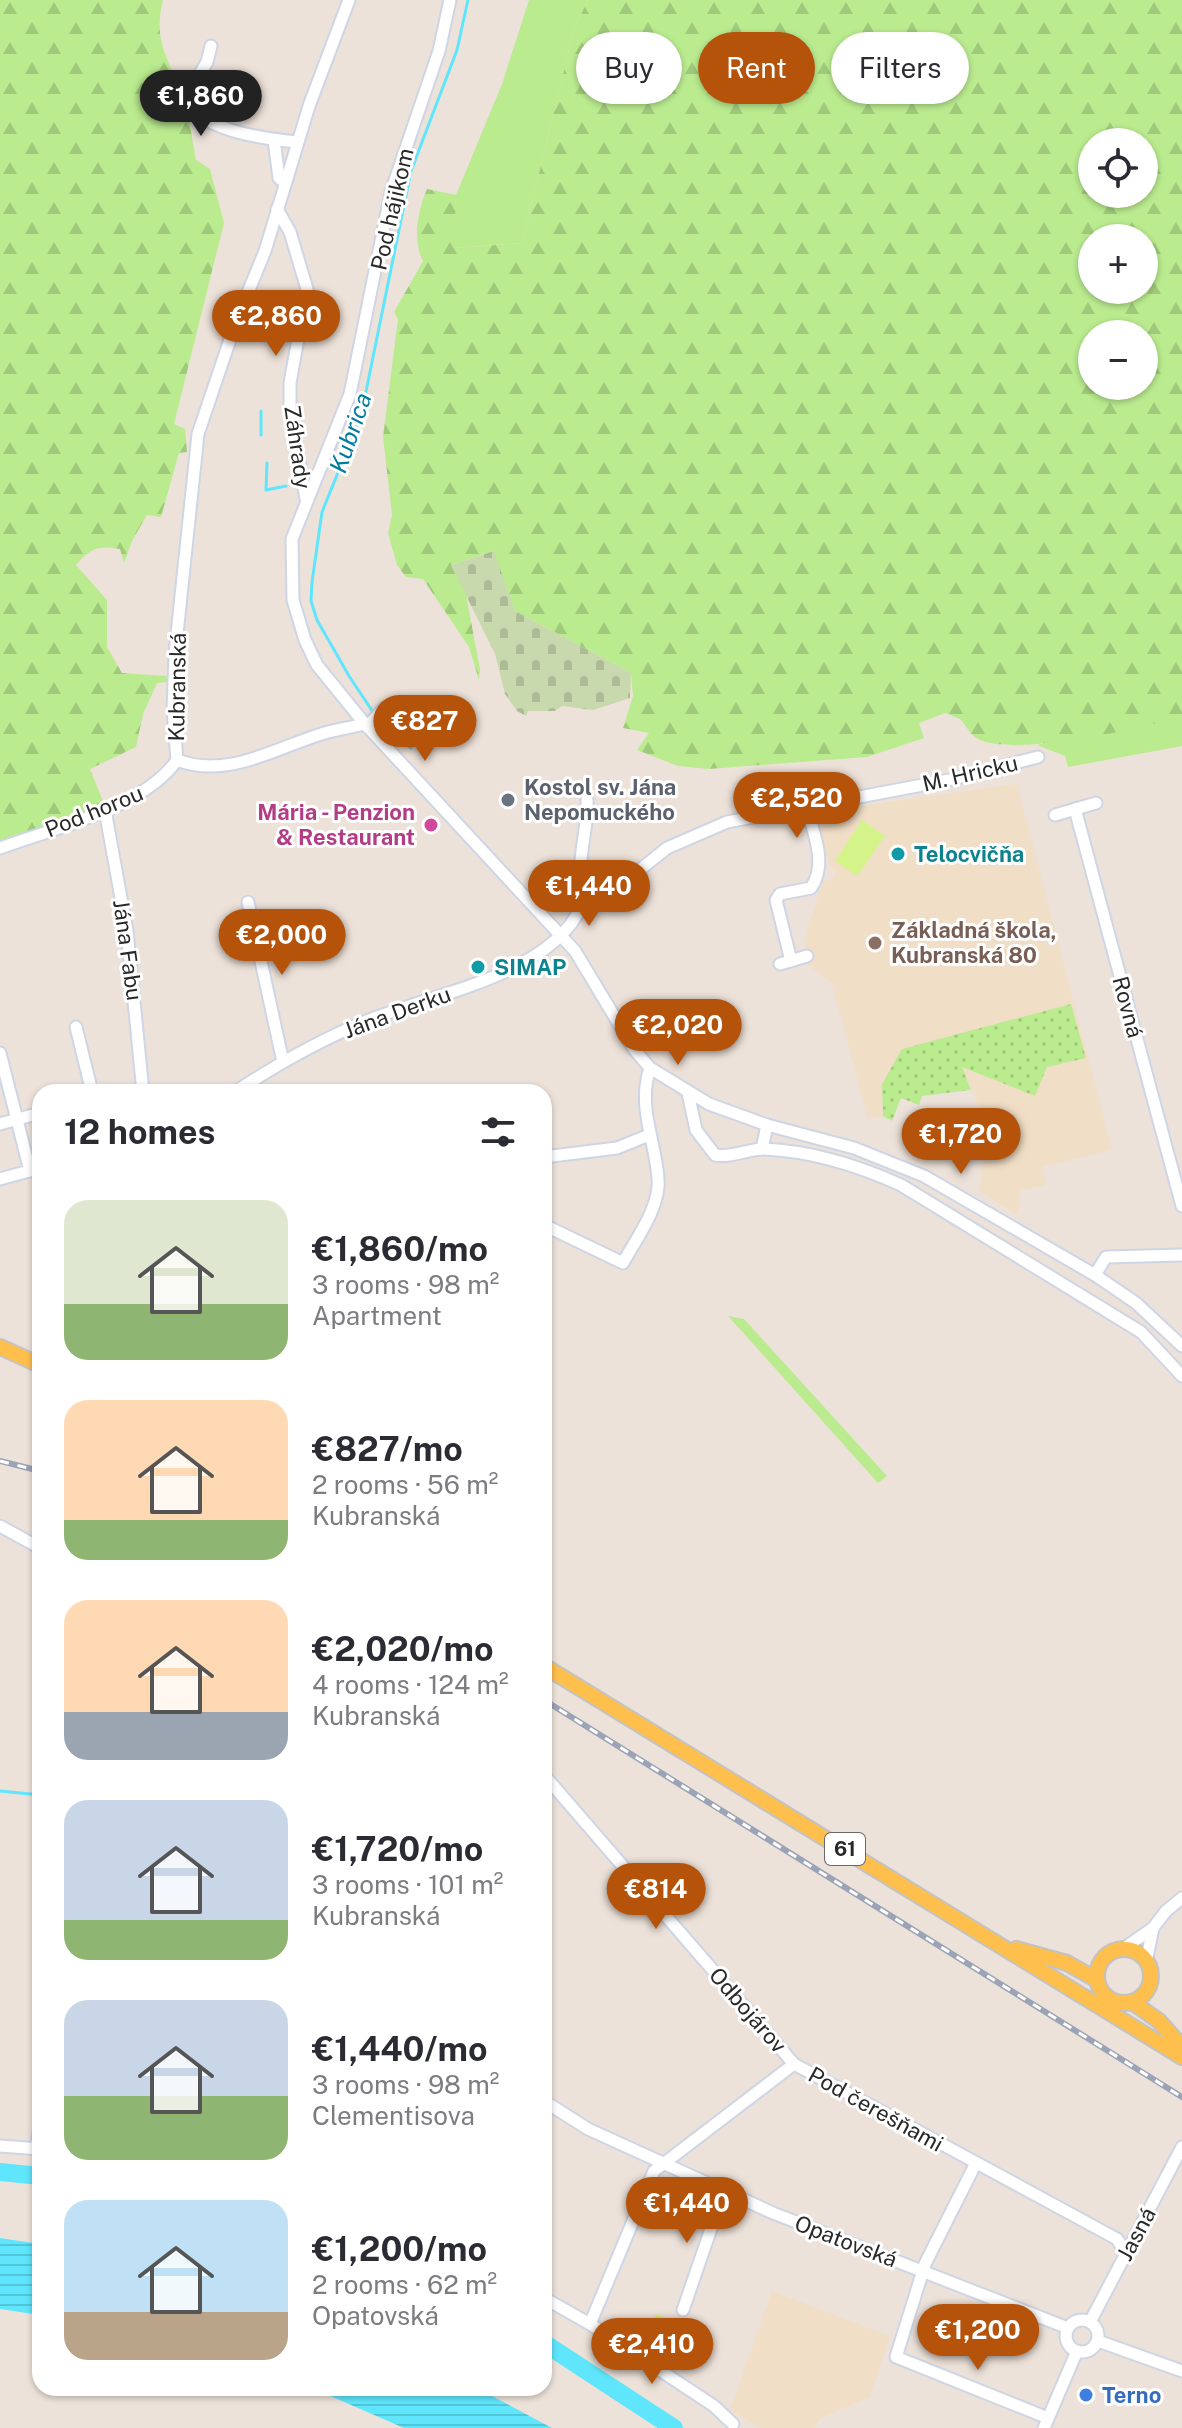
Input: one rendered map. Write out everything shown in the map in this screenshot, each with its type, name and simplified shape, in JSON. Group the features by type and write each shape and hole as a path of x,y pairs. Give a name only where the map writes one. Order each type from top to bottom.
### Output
{"main road":[{"path":"0,1347 32,1361"},
{"name":"61","path":"552,1671 1182,2057"},
{"name":"61","path":"990,1937 1029,1954 1067,1963 1097,1980 1109,1999 1132,2002 1159,2021 1182,2047"},
{"path":"1123,1949 1137,1952 1146,1962"},
{"name":"61","path":"1067,1963 1103,1959 1123,1949"},
{"path":"1097,1980 1103,1959"},
{"name":"61","path":"1146,1962 1150,1971 1148,1989 1159,2021"},
{"path":"1132,2002 1148,1989"}],"street":[{"name":"Kubranská","path":"349,0 297,142 277,209 198,434 175,653 173,711 177,760 194,766 220,767 373,720"},
{"name":"Pod hájikom","path":"373,720 317,665 299,620 290,555 306,501 337,428 359,362 391,192 439,51 450,0"},
{"path":"211,46 207,62 188,94 191,107 206,121 274,140 297,142"},
{"path":"274,140 279,178 284,182"},
{"name":"Záhrady","path":"277,209 290,232 307,289 292,371 290,409 306,501"},
{"path":"373,720 584,963 634,1049 650,1068 688,1093 767,1125 824,1140 910,1169 1095,1275 1153,1317 1182,1346"},
{"name":"M. Hricku","path":"585,896 626,881 667,848 704,830 747,817 949,780 1038,757"},
{"name":"Pod horou","path":"0,848 105,810 150,789 177,760"},
{"path":"561,936 582,908 585,896 582,864 588,832 587,800"},
{"path":"1055,815 1096,803"},
{"path":"807,807 821,864 816,881 811,888 780,894 776,900 786,963 807,956"},
{"name":"Rovná","path":"1075,809 1182,1206"},
{"name":"Jána Fabu","path":"105,810 127,931 142,1084"},
{"path":"248,902 283,1062"},
{"name":"Jána Derku","path":"248,1084 283,1062 369,1020 428,1002 541,953 561,936"},
{"path":"76,1027 90,1084"},
{"path":"0,1053 32,1160"},
{"path":"552,1229 623,1263 653,1206 659,1180 649,1135 644,1089 650,1068"},
{"path":"688,1093 696,1130 710,1152 721,1157 762,1149 819,1158 864,1169 901,1185 1141,1332 1182,1376"},
{"path":"0,1124 32,1115"},
{"path":"762,1149 767,1125"},
{"path":"552,1156 617,1148 649,1135"},
{"path":"819,1158 824,1140"},
{"path":"901,1185 910,1169"},
{"path":"0,1179 32,1171"},
{"path":"984,1235 995,1215"},
{"path":"1095,1275 1106,1257 1182,1255"},
{"path":"1062,1281 1074,1263"},
{"path":"1141,1332 1153,1317"},
{"path":"0,1526 32,1544"},
{"name":"Odbojárov","path":"552,1784 794,2064"},
{"path":"1123,1949 1153,1928 1166,1911 1182,1898"},
{"path":"1146,1962 1153,1928"},
{"name":"Pod čerešňami","path":"590,2324 654,2171 794,2064 1117,2239 1126,2253"},
{"name":"Opatovská","path":"552,2106 588,2129 724,2191 1068,2328"},
{"path":"0,2146 32,2148"},
{"name":"Jasná","path":"1090,2322 1182,2147"},
{"path":"976,2163 923,2270 896,2357 1046,2423 1077,2351"},
{"path":"683,2310 724,2191"},
{"path":"552,2303 714,2406 733,2424"},
{"path":"1080,2320 1090,2322 1097,2330 1098,2341 1087,2352 1077,2351 1067,2342 1068,2328 1080,2320"},
{"path":"1098,2341 1182,2371"}],"shaded area":[{"path":"1017,784 1112,1150 1042,1167 1046,1185 1020,1191 1018,1215 979,1191 988,1126 948,1037 882,1084 883,1116 868,1119 832,984 803,961 808,927 823,880 830,881 836,873 829,865 817,822 825,821 824,811"},
{"path":"772,2291 890,2336 870,2397 819,2419 815,2428 760,2428 730,2410"}],"green space":[{"path":"0,0 163,0 160,28 164,50 185,105 196,160 210,169 224,223 174,424 185,429 187,452 179,453 161,517 147,515 124,563 120,549 106,547 91,551 76,565 107,600 107,647 122,673 167,676 167,682 157,683 143,714 136,747 90,769 104,804 0,844"},
{"path":"529,0 588,0 574,29 522,243 453,248 456,195 502,84"},
{"path":"588,0 1182,0 1182,716 1110,734 1022,745 980,740 960,719 945,713 919,723 924,738 867,757 709,769 678,766 637,750 649,733 623,728 633,696 631,673 515,611 493,551 451,565 466,594 480,670 479,680 469,647 423,579 406,577 397,565 388,533 392,515 383,437 398,319 394,312 423,261 418,244 418,225 427,189 456,195 454,248 522,243 574,29"},
{"path":"494,551 515,611 631,673 630,698 593,710 562,706 555,711 528,711 526,716 517,711 505,694 495,654 451,565"},
{"path":"1182,716 1182,746 1068,767 1065,756 1037,745"},
{"path":"862,820 885,836 857,876 835,861"},
{"path":"1071,1004 1086,1058 1047,1067 1035,1096 962,1067 971,1090 922,1096 919,1105 901,1098 892,1121 883,1116 882,1084 902,1049"},
{"path":"728,1316 744,1319 887,1476 878,1483"},
{"path":"656,2314 674,2321 662,2352 644,2346"}],"water":[{"path":"0,2238 32,2243 32,2314 0,2309"},
{"path":"330,2396 492,2396 552,2428 404,2428"}],"waterway":[{"name":"Kubrica","path":"411,748 379,721 349,676 317,620 311,601 312,582 322,512 361,416 411,171 457,50 468,0"},
{"path":"261,411 261,435"},
{"path":"267,463 266,490 286,486"},
{"path":"0,1791 32,1794"},
{"path":"0,2172 32,2175"},
{"path":"552,2348 674,2428"}],"railway":[{"path":"0,1461 32,1469"},
{"path":"552,1705 1182,2097"}],"place":[{"name":"Kostol sv. Jána Nepomuckého","path":"508,800"},
{"name":"Mária - Penzion & Restaurant","path":"431,825"},
{"name":"Telocvičňa","path":"898,854"},
{"name":"Základná škola, Kubranská 80","path":"875,943"},
{"name":"SIMAP","path":"478,967"},
{"name":"Terno","path":"1086,2395"}]}
